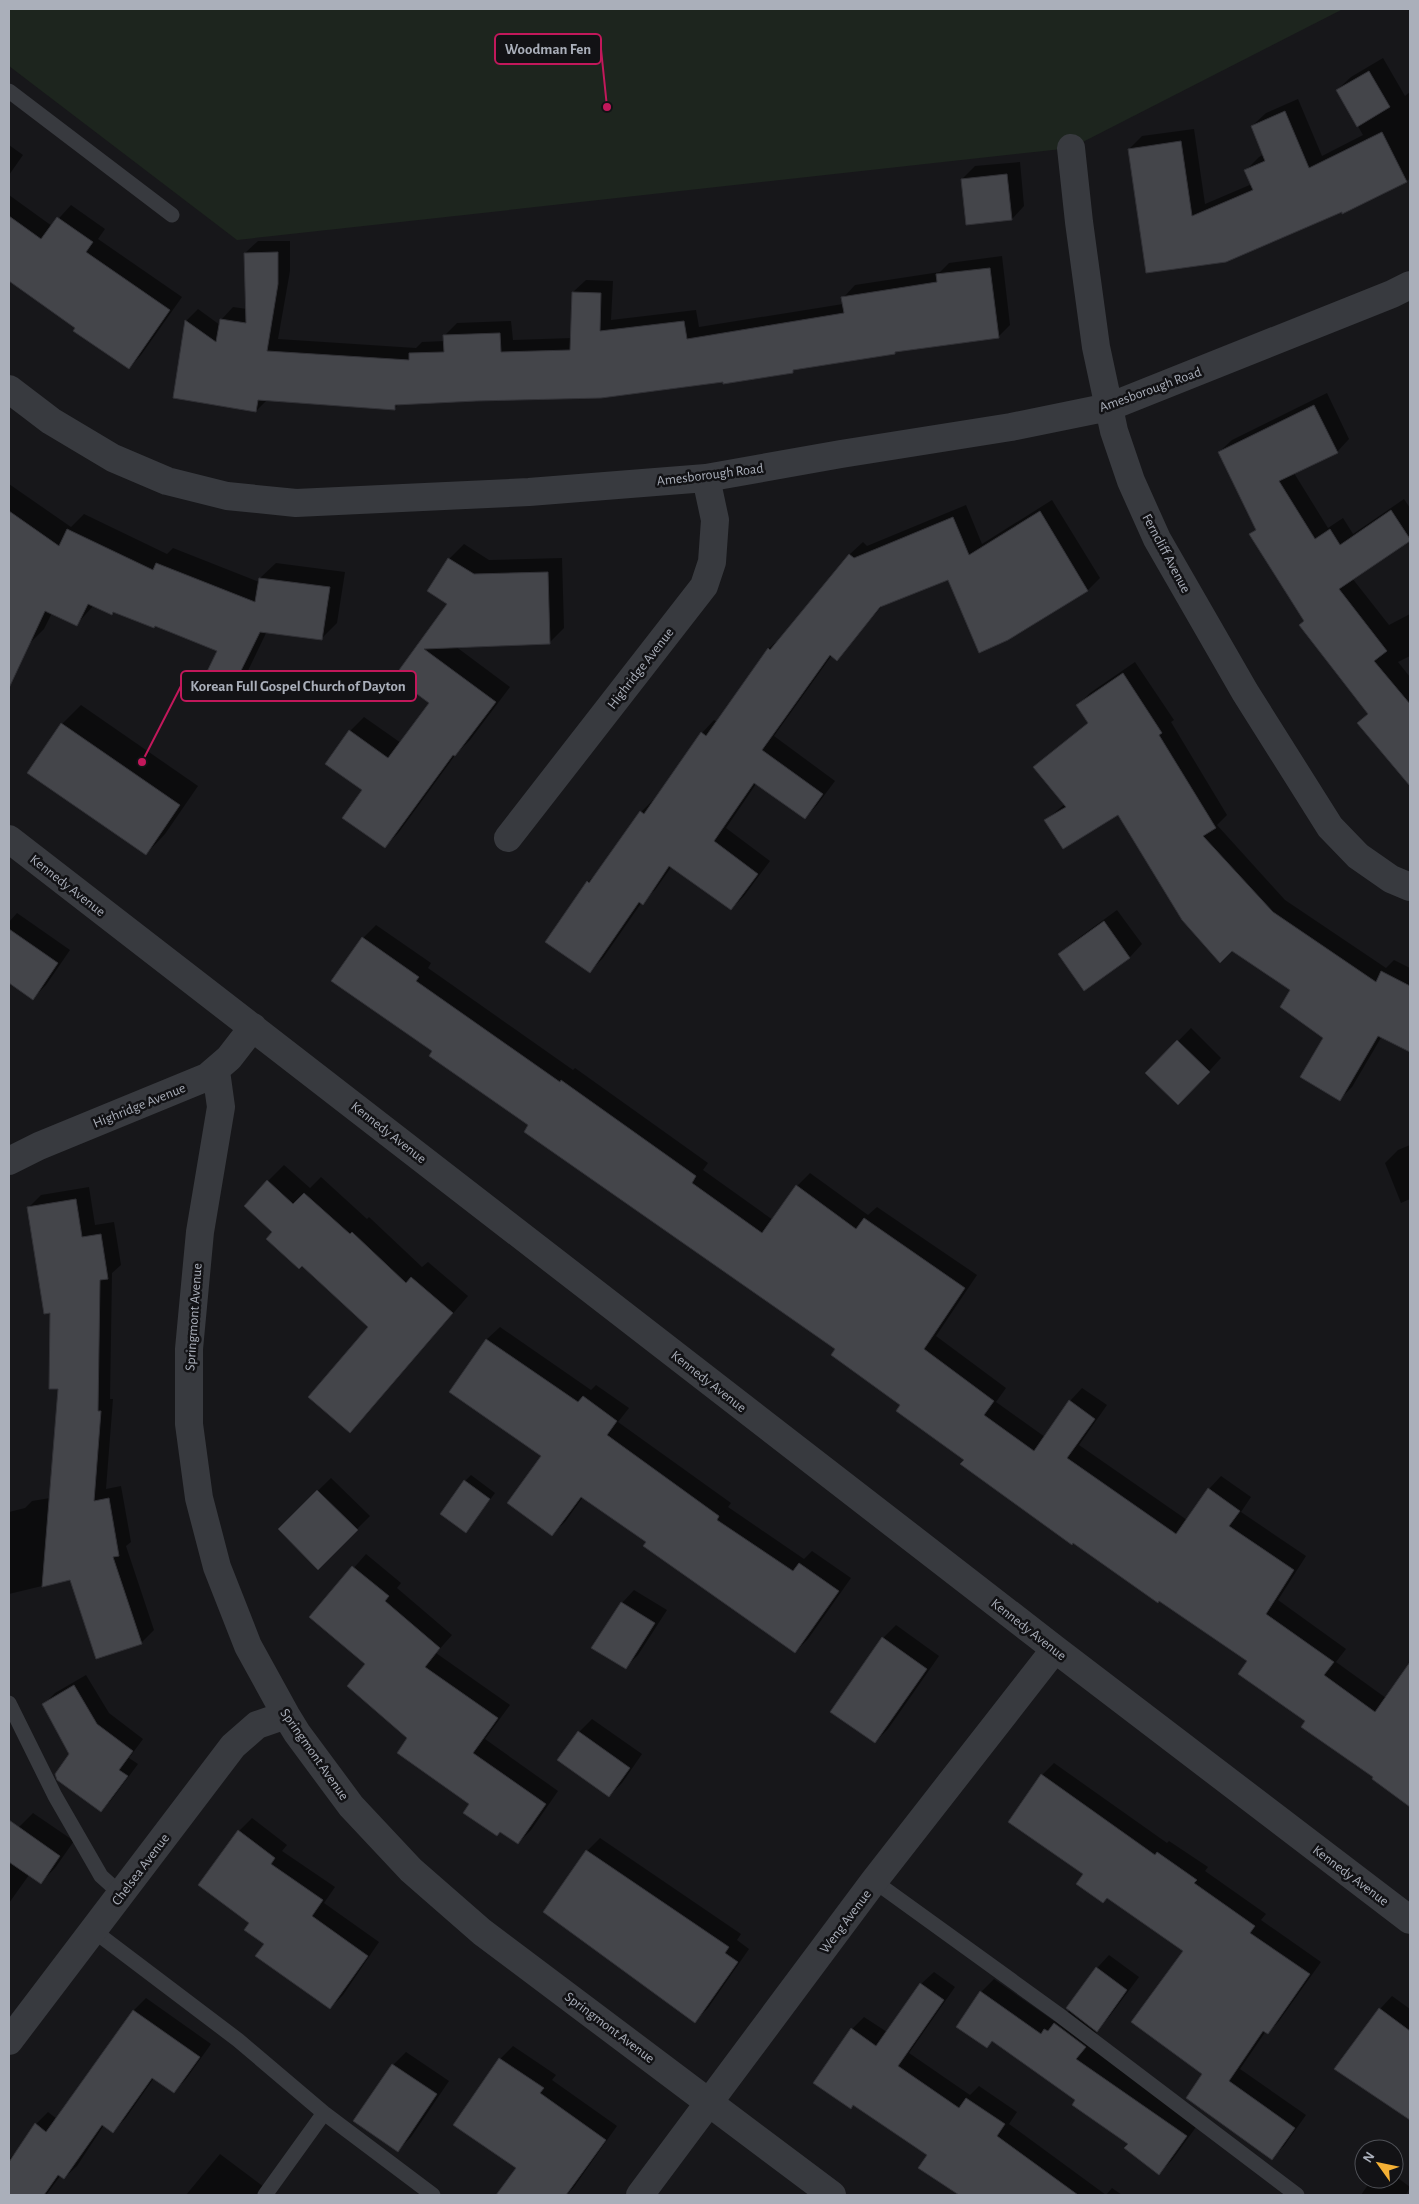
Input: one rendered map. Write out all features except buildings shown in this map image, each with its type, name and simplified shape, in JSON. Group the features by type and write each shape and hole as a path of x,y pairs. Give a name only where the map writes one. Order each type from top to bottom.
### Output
{"street":[{"name":"Ferncliff Avenue","path":"1071,148 1078,222 1096,347 1114,431 1131,481 1157,539 1245,692 1330,827 1358,856 1390,879 1410,887"},
{"name":"Amesborough Road","path":"9,389 51,421 113,458 167,481 227,496 296,503 529,492 706,478 1011,427 1109,407 1392,294 1410,285"},
{"name":"Highridge Avenue","path":"508,838 704,586 712,562 715,520 706,478"},
{"name":"Kennedy Avenue","path":"9,839 253,1026 1055,1650 1410,1920"},
{"name":"Highridge Avenue","path":"9,1161 39,1146 207,1077 229,1058 253,1026"},
{"name":"Springmont Avenue","path":"216,1071 221,1107 200,1232 188,1349 189,1424 199,1498 217,1567 248,1646 286,1715 351,1806 411,1870 482,1932 832,2195"},
{"name":"Weng Avenue","path":"640,2195 874,1881 1055,1650"},
{"name":"Chelsea Avenue","path":"9,2041 234,1746 257,1726 286,1715"}],"lane":[{"path":"9,91 172,216"},
{"path":"9,1703 55,1796 101,1876 122,1895"},
{"path":"874,1881 1058,2014 1297,2195"},
{"path":"94,1931 238,2040 324,2113 434,2195"},
{"path":"265,2195 324,2113"}],"shaded area":[{"path":"9,9 1343,9 1071,148 237,240 9,66"}],"place":[{"name":"Woodman Fen","path":"607,107"},
{"name":"Korean Full Gospel Church of Dayton","path":"142,762"}]}
